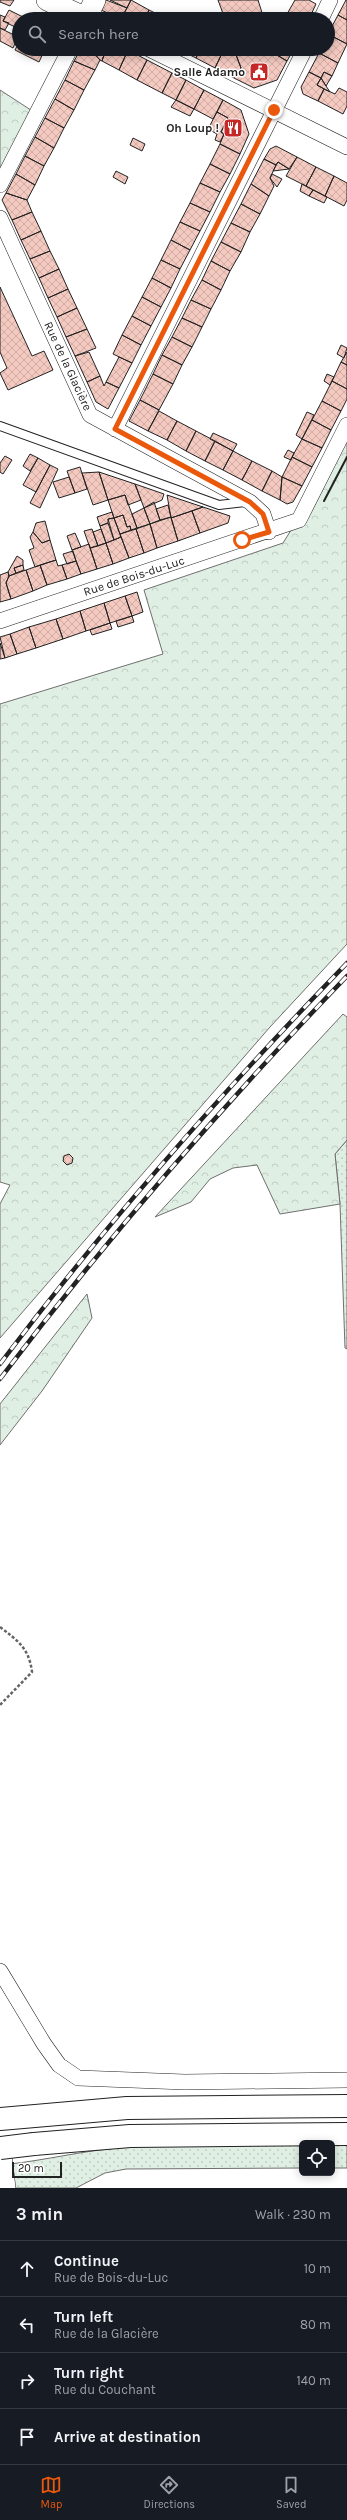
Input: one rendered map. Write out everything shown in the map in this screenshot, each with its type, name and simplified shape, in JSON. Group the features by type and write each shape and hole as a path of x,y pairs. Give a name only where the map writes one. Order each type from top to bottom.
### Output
{"highway":[{"path":"0,2119 30,2115 126,2108 347,2106"},
{"path":"0,2147 130,2136 347,2134"}],"street":[{"path":"47,0 82,12"},
{"path":"324,12 330,0"},
{"path":"0,186 66,56"},
{"path":"163,56 347,147"},
{"path":"115,429 301,56"},
{"name":"Rue de la Glacière","path":"0,218 90,415 250,502 263,514 269,532"},
{"name":"Rue de Bois-du-Luc","path":"0,621 269,532 299,520 347,425"},
{"path":"0,1971 59,2065 78,2078 185,2082 347,2080"},
{"path":"0,2147 5,2188"}],"lane":[{"path":"0,426 219,504 250,502"}],"path":[{"path":"0,1627 19,1641 30,1656 32,1672 0,1705"}],"green space":[{"path":"0,90 37,114 0,185"},
{"path":"347,425 347,944 270,1027 0,1338 0,1204 10,1185 0,1182 0,704 163,654 144,590 283,543 303,511"},
{"path":"343,1014 347,1017 347,1140 335,1154 340,1204 280,1214 257,1165 233,1168 210,1179 191,1202 155,1217"},
{"path":"347,1140 347,1349 345,1348 340,1204 335,1154"},
{"path":"87,1294 92,1318 42,1391 0,1445 0,1404"},
{"path":"232,2143 299,2143 299,2168 126,2169 105,2173 76,2188 12,2188 10,2164 118,2148"},
{"path":"335,2143 347,2143 347,2168 335,2168"}],"building":[{"path":"0,0 14,0 10,6 0,2"},
{"path":"106,0 127,8 125,12 105,12 101,10"},
{"path":"110,0 131,0 127,8"},
{"path":"131,0 149,10 148,12 125,12"},
{"path":"218,0 258,0 262,12 222,12"},
{"path":"295,0 309,0 316,4 312,12 288,12"},
{"path":"347,0 347,20 338,15"},
{"path":"9,10 13,12 12,26 3,21"},
{"path":"0,15 5,17 3,21 9,23 5,30 0,28"},
{"path":"338,15 347,20 347,44 335,38 335,21"},
{"path":"0,28 12,34 12,47 0,41"},
{"path":"335,38 347,44 338,63 325,56 335,56"},
{"path":"27,56 42,56 39,62"},
{"path":"77,56 96,56 100,60 95,70 74,61"},
{"path":"96,56 104,56 102,61"},
{"path":"104,56 125,56 119,70 102,61"},
{"path":"125,56 139,56 147,60 137,80 119,70"},
{"path":"197,56 221,56 215,68 196,58"},
{"path":"221,56 236,56 241,68 234,78 215,68"},
{"name":"Salle Adamo","path":"237,56 278,56 287,61 277,80 254,88 234,78 241,68"},
{"path":"278,56 290,56 287,61"},
{"path":"317,56 325,56 338,63 332,76 324,72 321,78 309,72"},
{"path":"147,60 172,73 162,93 137,80"},
{"path":"74,61 95,70 84,90 65,80"},
{"path":"309,72 321,78 317,85 324,89 318,101 303,94 301,87"},
{"path":"324,72 332,76 326,86 321,78"},
{"path":"172,73 186,80 176,100 162,93"},
{"path":"321,78 326,86 330,92 317,85"},
{"path":"65,80 84,90 74,110 55,99"},
{"path":"186,80 204,90 194,109 176,100"},
{"path":"339,88 347,92 347,106 343,114 318,101 324,89 335,94"},
{"path":"204,90 223,100 213,119 194,109"},
{"path":"55,99 74,110 64,128 45,118"},
{"path":"176,100 194,109 190,116 171,107"},
{"path":"223,100 241,110 249,134 240,154 220,144 224,134 221,132 228,118 217,112"},
{"path":"217,112 228,118 221,132 224,134 220,142 215,140 217,134 208,129"},
{"path":"45,118 64,128 54,148 35,137"},
{"path":"35,137 54,148 44,166 25,156"},
{"path":"133,138 145,144 142,151 130,145"},
{"path":"220,144 240,154 230,174 210,164"},
{"path":"276,146 297,157 289,169 278,162 276,165 264,159 270,149"},
{"path":"25,156 44,166 35,185 16,174"},
{"path":"297,157 316,167 306,186 286,176"},
{"path":"264,159 276,165 270,178 274,186 269,196 251,184"},
{"path":"278,162 289,169 273,171"},
{"path":"210,164 230,174 220,192 200,183"},
{"path":"316,167 334,176 325,196 306,186"},
{"path":"116,171 128,177 125,184 113,177"},
{"path":"16,174 35,185 27,200 6,193"},
{"path":"272,174 282,179 277,187 270,178"},
{"path":"334,176 347,183 347,200 344,206 325,196"},
{"path":"200,183 220,192 210,212 190,203"},
{"path":"251,184 269,196 260,214 241,204"},
{"path":"302,184 313,190 309,196 300,191"},
{"path":"313,190 327,197 324,203 309,196"},
{"path":"6,193 27,200 32,212 12,220 2,200"},
{"path":"190,203 210,212 200,231 180,222"},
{"path":"241,204 260,214 250,232 231,223"},
{"path":"32,212 41,231 21,240 12,220"},
{"path":"180,222 200,231 190,250 171,240"},
{"path":"231,223 250,232 241,252 221,242"},
{"path":"41,231 50,251 30,259 21,240"},
{"path":"171,240 190,250 180,269 161,260"},
{"path":"221,242 241,252 230,271 211,261"},
{"path":"50,251 59,269 39,278 30,259"},
{"path":"161,260 180,269 171,288 152,278"},
{"path":"211,261 230,271 221,290 202,280"},
{"path":"59,269 68,289 48,298 39,278"},
{"path":"152,278 171,288 161,307 142,297"},
{"path":"202,280 221,290 211,309 191,300"},
{"path":"0,287 32,356 44,351 53,370 8,390 0,373 7,368 0,352"},
{"path":"68,289 77,308 57,317 48,298"},
{"path":"142,297 161,307 151,326 132,316"},
{"path":"191,300 211,309 202,327 182,318"},
{"path":"77,308 87,329 66,337 57,317"},
{"path":"132,316 151,326 141,345 122,335"},
{"path":"182,318 202,327 192,347 172,337"},
{"path":"87,329 96,348 75,356 66,337"},
{"path":"122,335 141,345 132,363 113,354"},
{"path":"172,337 192,347 182,365 162,355"},
{"path":"341,345 347,348 344,358 337,354"},
{"path":"89,352 100,376 87,382 75,356"},
{"path":"347,352 347,365 341,362"},
{"path":"162,355 182,365 173,384 153,374"},
{"path":"119,357 132,363 119,388 106,382"},
{"path":"341,362 347,365 347,389 332,381"},
{"path":"153,374 173,384 159,410 140,400"},
{"path":"327,374 334,377 330,385 324,381"},
{"path":"100,376 104,386 106,382 119,388 108,409 96,402 87,382"},
{"path":"332,381 347,389 347,399 341,411 322,401"},
{"path":"140,400 159,410 148,431 129,421"},
{"path":"322,401 341,411 331,430 312,420"},
{"path":"159,411 177,421 167,440 148,431"},
{"path":"307,412 314,415 302,439 296,435"},
{"path":"312,420 331,430 322,448 302,439"},
{"path":"177,421 196,431 186,451 167,440"},
{"path":"196,431 215,441 205,461 186,451"},
{"path":"213,433 237,444 233,451 210,439"},
{"path":"302,439 322,448 312,467 292,457"},
{"path":"215,441 233,451 223,470 205,461"},
{"path":"288,450 294,453 291,460 284,457"},
{"path":"233,451 252,461 242,480 223,470"},
{"path":"30,454 38,458 30,471 23,466"},
{"path":"5,456 12,460 3,474 0,472 0,463"},
{"path":"292,457 312,467 302,486 282,477"},
{"path":"38,458 50,465 36,492 23,485"},
{"path":"252,461 272,471 262,491 242,480"},
{"path":"50,465 58,469 40,508 30,503"},
{"path":"80,467 87,489 75,493 67,471"},
{"path":"272,471 282,477 280,500 262,491"},
{"path":"99,472 135,484 141,500 128,505 125,495 108,500"},
{"path":"99,472 108,500 93,505 82,473"},
{"path":"69,477 75,493 59,498 53,482"},
{"path":"282,477 302,486 293,502 287,504 280,500"},
{"path":"135,484 164,494 162,500 144,508"},
{"path":"125,495 137,528 131,530 130,526 127,527 123,515 114,518 108,500"},
{"path":"167,495 203,507 171,518"},
{"path":"154,502 160,520 150,524 144,508"},
{"path":"168,505 171,517 160,520 156,509"},
{"path":"203,507 230,516 228,523 200,533 192,511"},
{"path":"144,508 150,524 137,528 132,514"},
{"path":"192,511 200,533 178,541 171,518"},
{"path":"112,512 114,518 108,519 108,523 100,526 97,517"},
{"path":"123,515 127,527 130,526 131,530 120,534 114,518"},
{"path":"171,517 178,541 157,548 150,524"},
{"path":"114,518 121,537 114,540 108,519"},
{"path":"45,521 50,540 42,543 33,532 36,523"},
{"path":"108,523 114,540 106,543 100,526"},
{"path":"150,524 157,548 144,553 136,529"},
{"path":"92,529 98,546 90,548 84,531"},
{"path":"101,529 106,543 98,546 93,532"},
{"path":"136,529 144,553 129,558 120,534"},
{"path":"33,532 42,543 50,540 56,560 35,567 29,550 34,548 30,537"},
{"path":"75,533 81,547 72,550 67,536"},
{"path":"121,537 129,558 113,564 106,543"},
{"path":"106,543 113,564 97,569 90,548"},
{"path":"89,544 97,569 81,574 72,550"},
{"path":"73,551 76,561 67,564 63,554"},
{"path":"17,556 23,560 23,565 14,568 16,573 9,576 8,572"},
{"path":"56,560 58,566 62,565 67,579 47,585 40,565"},
{"path":"76,561 81,574 67,579 62,565"},
{"path":"23,565 24,570 16,573 14,568"},
{"path":"40,565 47,585 33,591 26,570"},
{"path":"26,570 33,591 11,599 6,583 9,576"},
{"path":"8,572 9,576 6,583 11,599 0,602 0,575"},
{"path":"137,592 143,612 132,616 125,596"},
{"path":"125,596 132,616 110,623 104,603"},
{"path":"104,603 110,623 86,631 80,611"},
{"path":"80,611 86,631 63,639 56,619"},
{"path":"132,616 134,622 118,627 116,621"},
{"path":"56,619 63,639 36,648 29,627"},
{"path":"110,623 112,629 92,635 90,630"},
{"path":"29,627 36,648 17,654 10,634"},
{"path":"10,634 17,654 5,658 0,637"},
{"path":"0,643 5,658 0,659"},
{"path":"69,1154 73,1158 72,1163 67,1165 63,1161 64,1156"}],"railway":[{"path":"0,1364 124,1208 211,1108 347,963"},
{"path":"0,1379 124,1223 256,1073 347,976"}],"wall":[{"path":"324,501 347,457"}],"place":[{"name":"Salle Adamo","path":"259,72"},
{"name":"Oh Loup !","path":"233,128"}],"route":[{"path":"242,540 269,532 263,514 250,502 115,429 274,110"}]}
